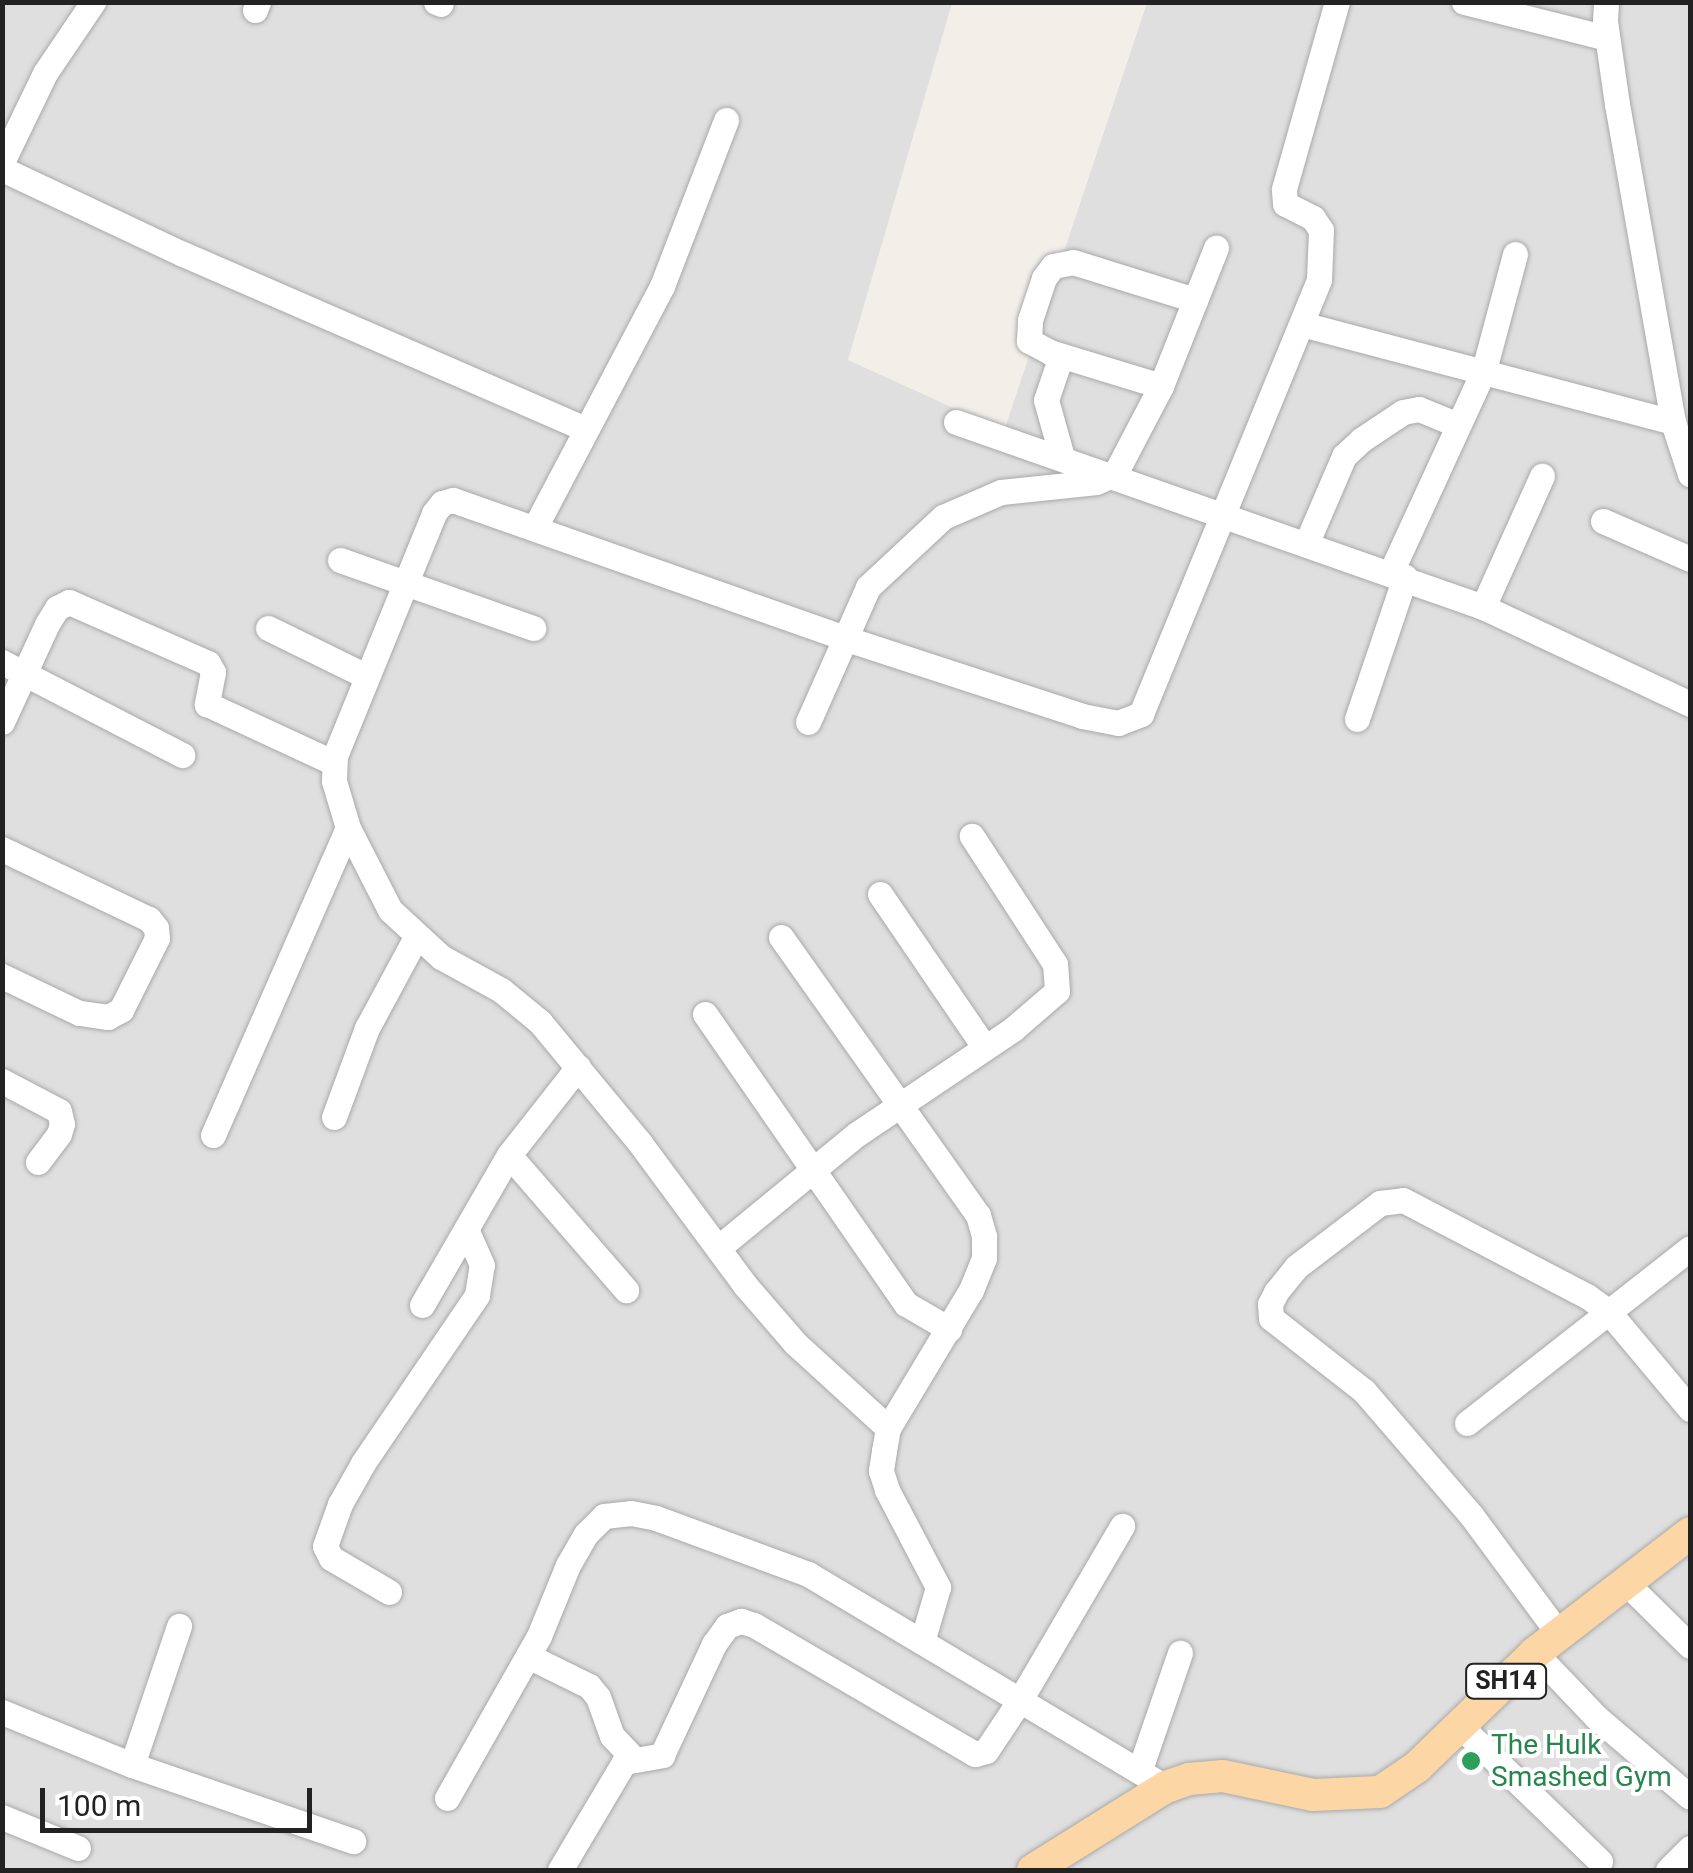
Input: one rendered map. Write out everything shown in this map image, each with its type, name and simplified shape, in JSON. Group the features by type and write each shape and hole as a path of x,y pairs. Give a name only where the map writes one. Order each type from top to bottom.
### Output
{"main road":[{"name":"SH14","path":"1033,1870 1153,1778 1223,1776 1312,1795 1380,1792 1417,1767 1547,1644 1690,1533"}],"street":[{"path":"93,2 45,72 2,166 183,254 585,429"},
{"path":"888,1428 795,1343 578,1067 522,1004 441,957 390,910 348,828 334,781 334,763 366,676 442,503 461,501 844,638 1082,716 1118,723 1141,714 1319,280 1321,230 1313,218 1285,204 1284,189 1337,2"},
{"path":"1464,2 1607,38"},
{"path":"1606,2 1607,38 1673,422 1690,474"},
{"path":"535,527 662,286 726,120"},
{"path":"808,722 868,587 942,517 1001,492 1096,482 1115,474 1161,386 1216,248"},
{"path":"1357,719 1398,574 1484,370 1515,254"},
{"path":"1161,386 1062,356 1029,341 1028,332 1044,278 1052,266 1086,264 1195,300"},
{"path":"1302,324 1673,422"},
{"path":"1062,356 1046,400 1062,456"},
{"path":"1307,542 1344,456 1361,440 1403,412 1419,409 1458,426"},
{"path":"956,422 1398,574 1483,607 1690,704"},
{"path":"1483,607 1542,476"},
{"path":"1603,521 1690,559"},
{"path":"340,560 533,628"},
{"path":"2,722 14,667 56,608 69,602 84,605 208,663 213,672 207,704 334,763"},
{"path":"268,628 366,676"},
{"path":"14,667 182,754"},
{"path":"213,1135 348,828"},
{"path":"718,1248 813,1170 1048,1003 1057,991 1058,976 972,836"},
{"path":"2,849 149,919 157,938 122,1010 108,1017 79,1012 2,976"},
{"path":"880,894 985,1048"},
{"path":"334,1116 367,1028 416,937"},
{"path":"781,937 978,1214 984,1236 984,1258 949,1329 888,1428 882,1471 887,1490 938,1587 922,1642"},
{"path":"705,1014 906,1304 949,1329"},
{"path":"422,1305 509,1156 578,1067"},
{"path":"2,1081 59,1112 62,1124 58,1134 38,1162"},
{"path":"509,1156 626,1290"},
{"path":"1690,1409 1608,1311 1513,1255 1393,1199 1380,1203 1296,1267 1270,1304 1271,1318 1278,1326 1364,1392 1471,1515 1547,1644 1596,1716 1690,1797"},
{"path":"389,1592 331,1558 325,1546 340,1504 363,1463 477,1295 482,1266 466,1228"},
{"path":"1468,1423 1690,1248"},
{"path":"447,1798 528,1656 586,1534 604,1516 632,1514 808,1574 1153,1778 1180,1653"},
{"path":"560,1870 624,1762 662,1755 714,1644 727,1626 741,1622 754,1625 975,1754 986,1751 1020,1700 1122,1526"},
{"path":"1626,1582 1690,1646"},
{"path":"132,1765 180,1626"},
{"path":"528,1656 589,1686 598,1697 612,1736 633,1758"},
{"path":"2,1712 132,1765 353,1841"},
{"path":"1460,1726 1600,1861"},
{"path":"2,1817 78,1848"},
{"path":"1668,1870 1690,1848"}],"shaded area":[{"path":"3,3 952,3 848,360 1004,431 1147,3 1690,3 1690,1870 3,1870"}],"place":[{"name":"The Hulk Smashed Gym","path":"1471,1761"}]}
